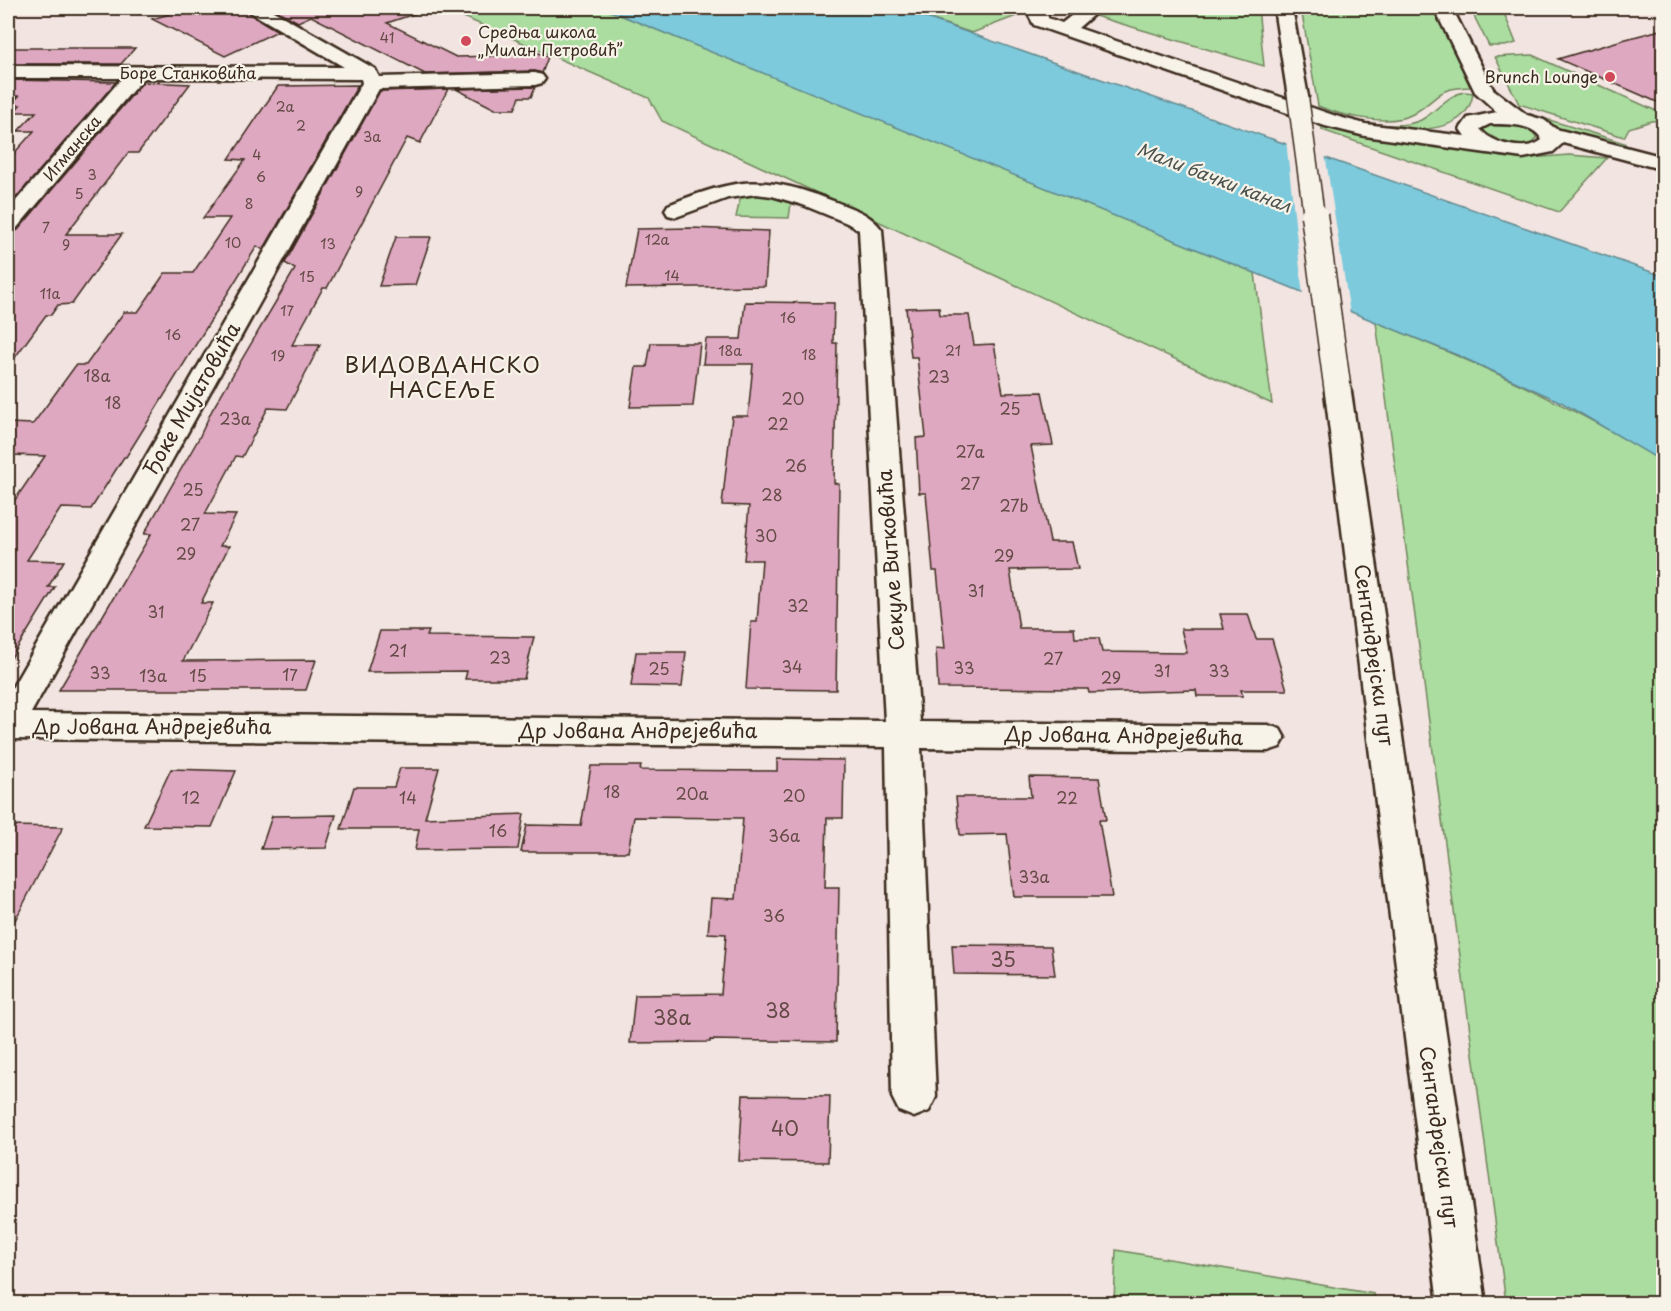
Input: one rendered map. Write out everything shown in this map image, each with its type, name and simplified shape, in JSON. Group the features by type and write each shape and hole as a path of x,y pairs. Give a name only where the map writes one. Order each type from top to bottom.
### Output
{"street":[{"path":"256,8 370,78"},
{"path":"1038,8 1037,14 1040,21 1332,122 1365,130 1526,152 1547,141 1657,162"},
{"path":"1074,34 1069,30 1069,26 1092,8"},
{"name":"Сентандрејски пут","path":"1283,8 1298,97 1462,1304"},
{"path":"1443,8 1485,92 1519,119"},
{"name":"Боре Станковића","path":"8,72 535,79"},
{"name":"Игманска","path":"8,224 136,73"},
{"name":"Ђоке Мијатовића","path":"8,725 370,78"},
{"path":"1485,92 1472,134 1491,146"},
{"path":"1388,132 1429,131 1498,117 1519,119 1537,125 1547,141"},
{"name":"Секуле Витковића","path":"676,210 719,192 744,187 765,187 797,194 859,220 869,227 903,733 914,1097"},
{"name":"Др Јована Андрејевића","path":"8,725 1268,738"}],"green space":[{"path":"443,8 603,8 1255,273 1272,404 662,121 649,98"},
{"path":"898,8 1037,8 972,33"},
{"path":"1068,8 1258,8 1264,66"},
{"path":"1301,8 1434,8 1470,87 1450,89 1413,114 1392,120 1366,119 1318,106"},
{"path":"1470,8 1502,8 1516,43 1489,46"},
{"path":"1532,55 1663,114 1663,120 1629,128 1624,137 1519,104 1495,57"},
{"path":"1465,92 1473,93 1468,109 1457,119 1442,126 1425,129 1387,128 1355,121 1388,125 1414,123 1427,117 1453,96"},
{"path":"1495,93 1501,95 1505,103 1514,109 1624,143 1628,147 1571,136 1540,119 1505,106"},
{"path":"1322,124 1482,150 1518,159 1569,155 1607,158 1559,212 1322,130"},
{"path":"1510,124 1523,127 1529,129 1537,138 1525,146 1510,146 1482,132 1485,126"},
{"path":"741,195 792,196 789,218 736,217"},
{"path":"1376,322 1558,403 1663,462 1663,1303 1506,1303"},
{"path":"1116,1250 1374,1294 1375,1303 1114,1303"}],"water":[{"name":"Мали бачки канал","path":"603,8 898,8 1663,276 1663,462 1561,402 1457,355"}],"pier":[{"path":"1286,140 1325,154 1350,314 1303,296"}],"building":[{"path":"190,8 245,8 249,14 278,31 225,56 152,19"},
{"path":"272,8 416,8 417,13 387,23 456,57 494,56 522,46 548,57 542,73 535,71 425,74 311,16 298,22"},
{"path":"1664,29 1664,105 1558,59 1626,39"},
{"path":"8,48 135,48 121,64 8,64"},
{"path":"8,80 116,82 8,207 8,160 34,131 18,131 36,112 14,112 20,105 10,105 19,96 8,96"},
{"path":"143,82 190,84 138,153 128,153 66,234 122,234 72,304 58,305 51,315 46,315 8,367 8,233 18,230"},
{"path":"358,85 263,250 257,246 126,457 91,509 61,508 27,560 64,561 48,587 55,587 8,663 8,510 45,456 8,455 8,423 33,424 76,365 86,365 124,312 138,312 165,273 193,273 230,218 203,218 245,160 229,159 278,86"},
{"path":"535,87 531,97 520,97 515,109 495,109 456,89"},
{"path":"448,89 420,143 407,138 327,288 323,288 292,345 320,345 287,409 268,408 242,457 236,456 205,514 236,515 220,546 229,546 201,603 213,603 183,661 316,660 306,690 59,690 151,534 144,534 199,438 212,410 295,269 285,263 380,91"},
{"path":"691,228 769,231 765,286 626,288 637,229"},
{"path":"396,237 431,237 415,285 379,286"},
{"path":"745,302 834,303 833,343 837,343 834,483 839,484 836,690 746,689 751,622 757,622 762,560 744,560 749,506 722,505 732,416 748,416 753,364 703,364 706,339 741,339"},
{"path":"939,307 940,315 969,315 974,345 994,344 1003,393 1042,392 1053,445 1031,446 1050,542 1072,542 1078,569 1010,570 1019,628 1074,628 1075,638 1099,638 1102,652 1187,653 1181,629 1224,629 1220,614 1248,614 1256,639 1272,639 1287,690 1241,690 1243,696 1197,696 1196,690 1089,693 1088,689 938,688 936,648 945,649 937,571 933,571 926,493 919,493 916,438 926,437 917,357 911,357 906,308"},
{"path":"651,343 700,343 693,406 630,407 636,367 647,367"},
{"path":"380,631 429,631 427,636 534,637 524,679 465,679 467,671 367,672"},
{"path":"636,652 686,652 682,687 631,686"},
{"path":"777,759 844,760 843,818 827,818 825,887 839,887 836,1042 710,1040 710,1042 630,1043 635,995 721,994 726,934 708,933 711,898 736,899 743,818 634,817 628,852 521,852 527,825 581,826 591,766 641,766 640,770 777,771"},
{"path":"400,768 439,768 425,818 524,814 518,849 415,850 419,829 341,829 354,787 394,787"},
{"path":"171,769 236,771 212,827 144,826"},
{"path":"1029,777 1099,778 1106,820 1099,820 1112,897 1014,897 1007,834 960,835 956,797 1031,797"},
{"path":"336,815 326,848 261,849 272,816"},
{"path":"8,826 63,827 8,934"},
{"path":"952,945 1051,946 1055,975 954,974"},
{"path":"743,1095 830,1096 828,1162 739,1161"}],"place":[{"name":"Средња школа „Милан Петровић”","path":"466,41"},
{"name":"Brunch Lounge","path":"1610,77"}],"district":[{"name":"ВИДОВДАНСКО НАСЕЉЕ","path":"443,378"}]}
